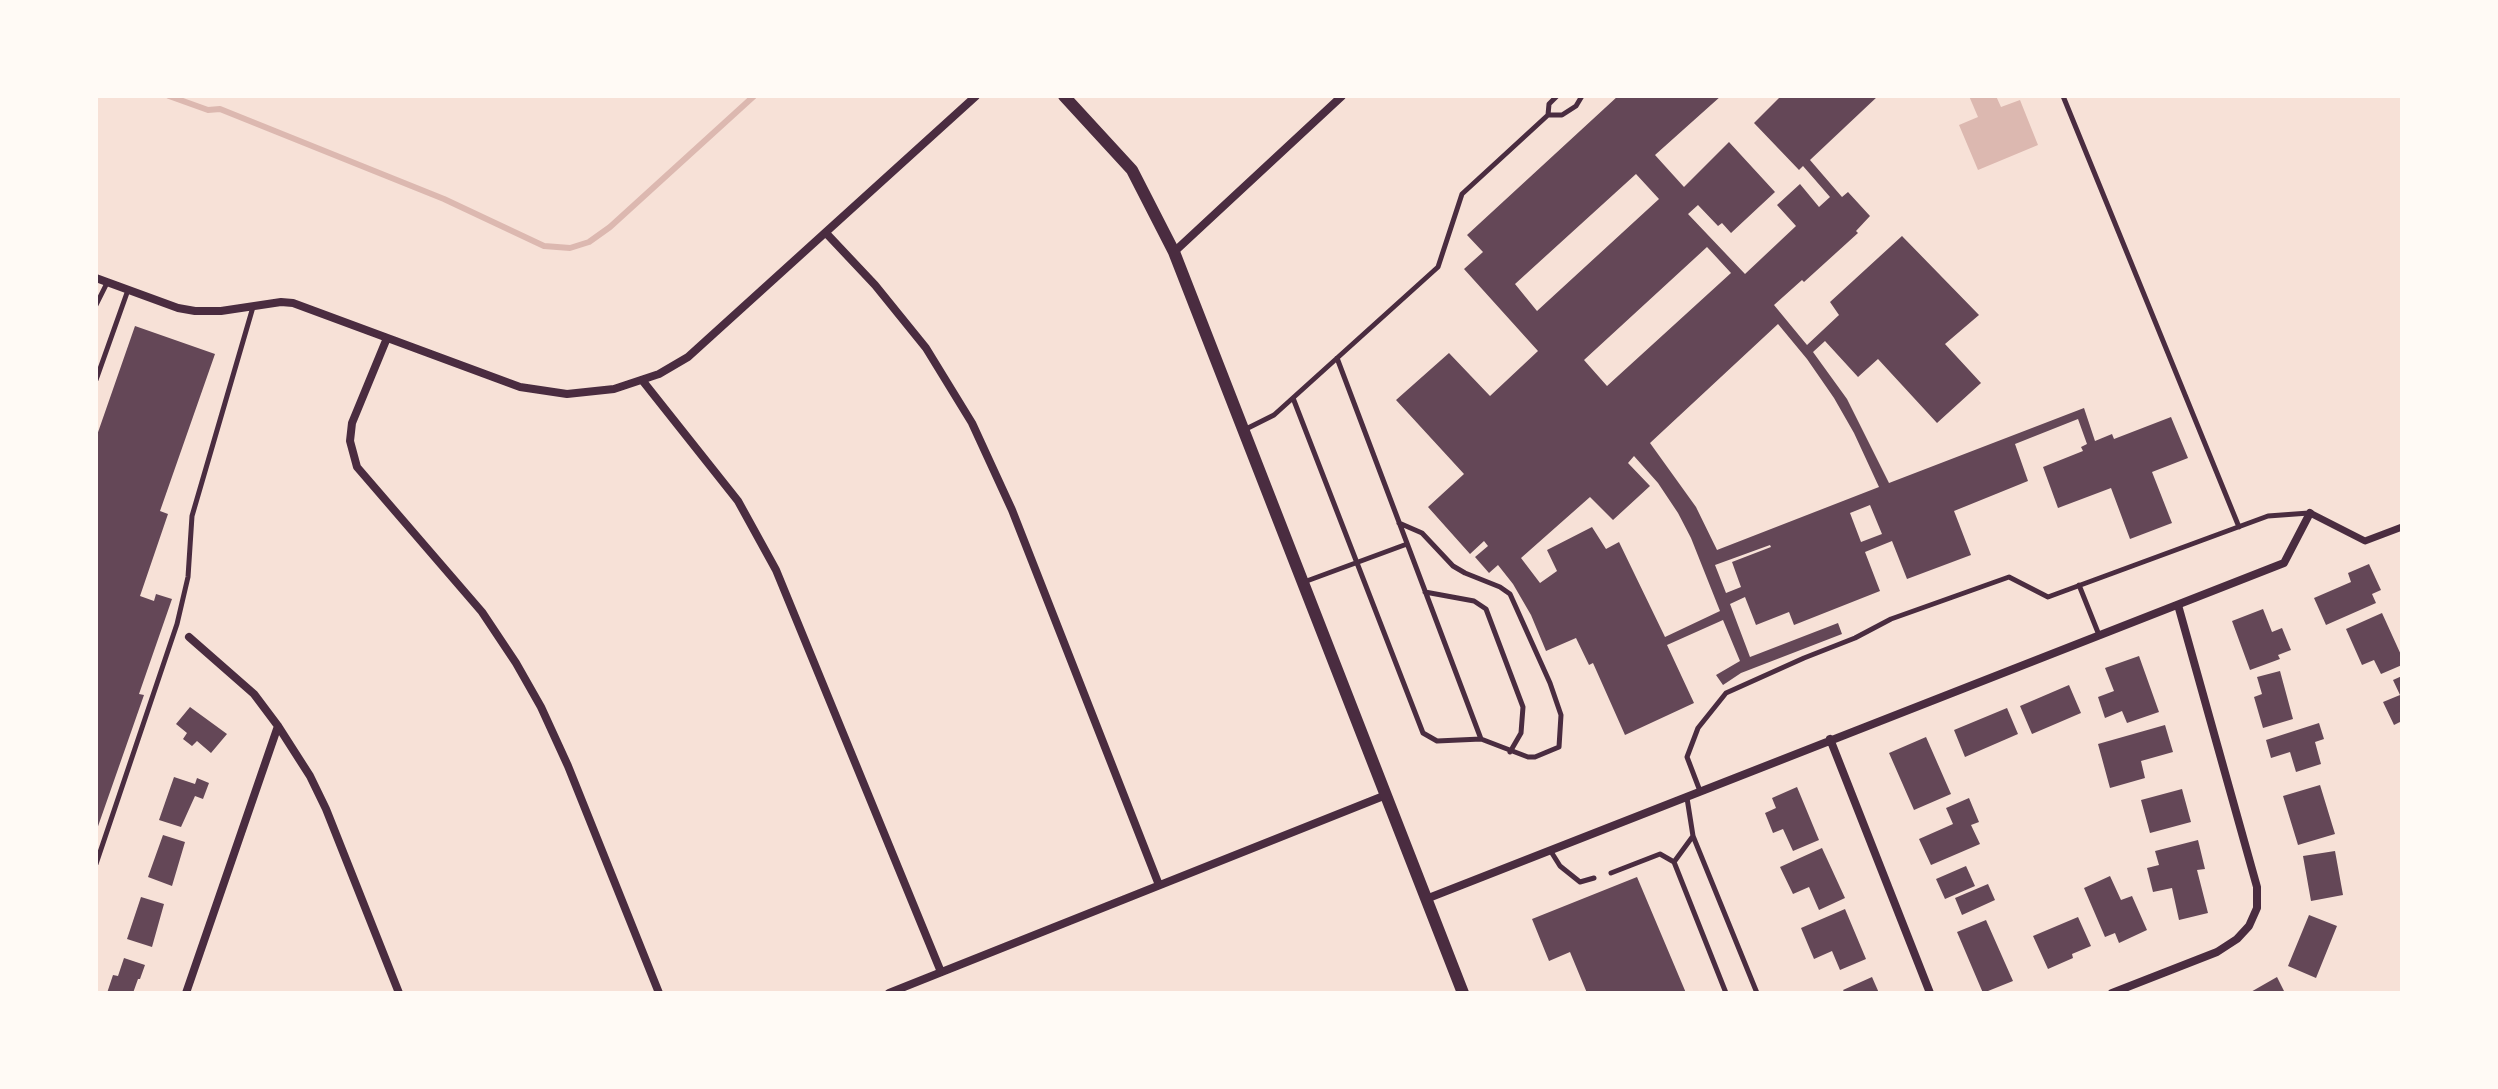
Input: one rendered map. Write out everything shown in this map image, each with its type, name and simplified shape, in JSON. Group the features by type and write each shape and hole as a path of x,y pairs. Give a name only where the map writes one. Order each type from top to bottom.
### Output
{"street":[{"path":"96,278 178,308 195,311 293,303 493,379 534,390 586,393 614,389 642,380 688,357 976,96"},
{"path":"1064,96 1132,170 1174,252 1463,993"},
{"path":"1174,252 1342,96"},
{"path":"826,233 909,325 972,423 1012,510 1159,885"},
{"path":"387,338 352,423 350,441 357,467 482,612 516,663 541,707 568,766 659,993"},
{"path":"642,380 738,501 776,570 941,972"},
{"path":"1426,899 2284,563 2310,513 2365,541 2402,527"},
{"path":"2112,993 2217,952 2237,939 2249,926 2257,908 2257,887 2178,605"},
{"path":"189,637 254,694 310,776 399,993"},
{"path":"186,993 278,726"},
{"path":"1830,739 1930,993"},
{"path":"889,993 1386,795"}],"lane":[{"path":"1244,430 1274,415 1438,267 1462,194 1548,115 1549,104 1557,96"},
{"path":"1548,115 1562,115 1576,106 1582,96"},
{"path":"2063,96 2239,527"},
{"path":"96,305 107,282"},
{"path":"96,380 128,290"},
{"path":"96,864 177,624 188,577 192,516 253,307"},
{"path":"1337,358 1481,739"},
{"path":"1293,398 1423,733 1437,741 1481,739 1510,752 1535,757 1559,747 1561,715 1510,594 1453,566 1422,533 1399,523"},
{"path":"1700,791 1687,757 1698,728 1726,693 1855,638 1891,619 2009,577 2048,597 2268,516 2310,513"},
{"path":"1303,582 1407,544"},
{"path":"2079,585 2099,635"},
{"path":"1425,592 1474,601 1486,609 1523,707 1521,733 1510,752"},
{"path":"1686,797 1693,836 1757,993"},
{"path":"1674,862 1693,836"},
{"path":"1550,849 1560,866 1580,882 1594,878"},
{"path":"1611,873 1660,854 1674,862 1726,993"}],"shaded area":[{"path":"1969,96 1996,96 2001,107 2020,100 2038,145 1978,170 1959,125 1978,117"}],"building":[{"path":"1618,96 1721,96 1655,155 1684,187 1729,142 1775,192 1731,233 1722,223 1718,226 1698,205 1688,214 1745,274 1796,226 1777,205 1800,184 1819,207 1830,197 1803,166 1799,170 1754,123 1781,96 1878,96 1810,160 1842,197 1848,192 1870,216 1856,231 1858,233 1774,305 1807,345 1839,315 1830,302 1902,236 1979,315 1945,344 1981,383 1937,423 1878,359 1858,377 1825,341 1813,352 1847,399 1889,483 2084,408 2095,441 2112,434 2114,439 2171,417 2188,458 2152,472 2172,523 2130,539 2111,488 2058,508 2043,467 2083,451 2081,447 2087,444 2078,419 2015,444 2028,481 1954,511 1971,555 1907,579 1892,541 1865,552 1880,591 1794,625 1789,612 1756,625 1745,597 1730,604 1750,657 1838,623 1842,634 1741,673 1723,685 1716,675 1740,661 1723,620 1667,645 1694,703 1625,735 1593,663 1589,665 1576,638 1546,651 1531,615 1513,584 1498,565 1489,573 1475,557 1488,546 1484,541 1470,554 1428,507 1464,474 1396,400 1449,353 1490,396 1538,351 1464,269 1483,252 1467,235","holes":["1636,174 1659,199 1537,311 1515,284","1707,247 1731,273 1607,386 1584,360","1778,324 1834,398 1879,487 1717,550 1696,507 1650,443","1634,456 1658,483 1678,513 1720,611 1665,637 1619,542 1606,549 1592,527 1547,550 1557,571 1540,583 1521,558 1590,497 1613,520 1650,486 1628,463","1870,505 1882,534 1861,542 1850,513","1770,545 1732,562 1741,587 1726,593 1715,565"]},
{"path":"135,326 215,354 160,511 168,514 140,596 154,601 156,594 172,599 139,694 144,695 96,832 96,438"},
{"path":"2369,564 2381,590 2372,594 2376,603 2326,625 2314,598 2351,582 2348,573"},
{"path":"2263,609 2272,632 2282,628 2291,650 2278,655 2280,659 2250,670 2232,621"},
{"path":"2382,613 2402,657 2402,665 2381,674 2374,660 2362,665 2346,629"},
{"path":"2139,656 2159,712 2127,723 2122,711 2105,718 2098,697 2114,691 2105,668"},
{"path":"2280,671 2293,719 2263,728 2254,697 2262,694 2257,677"},
{"path":"2402,676 2402,721 2394,725 2383,702 2400,695 2393,680"},
{"path":"2069,685 2081,713 2032,734 2020,706"},
{"path":"190,707 227,734 211,753 197,741 192,746 183,739 187,733 176,724"},
{"path":"2007,708 2018,734 1965,757 1954,730"},
{"path":"2319,723 2324,739 2315,742 2321,764 2296,772 2290,752 2271,758 2266,740"},
{"path":"2165,725 2173,752 2141,761 2145,778 2110,788 2098,744"},
{"path":"1926,737 1951,794 1914,810 1889,753"},
{"path":"174,777 195,784 197,778 209,783 203,799 195,796 181,827 159,820"},
{"path":"2320,785 2335,834 2298,845 2283,796"},
{"path":"1797,787 1819,840 1793,851 1783,829 1773,833 1765,813 1776,808 1772,798"},
{"path":"2182,789 2191,822 2150,833 2141,800"},
{"path":"1969,798 1979,822 1971,825 1980,844 1931,865 1919,839 1953,824 1946,808"},
{"path":"163,835 185,842 172,886 148,877"},
{"path":"2198,840 2205,869 2197,870 2208,913 2179,920 2172,888 2153,892 2147,868 2159,865 2155,851"},
{"path":"1822,848 1845,898 1819,910 1809,887 1793,894 1780,867"},
{"path":"2335,851 2343,895 2311,901 2303,856"},
{"path":"1966,866 1975,886 1945,899 1936,879"},
{"path":"2110,876 2121,900 2132,896 2147,930 2119,943 2115,933 2105,937 2084,888"},
{"path":"1637,877 1686,993 1587,993 1570,952 1549,961 1532,919"},
{"path":"1988,884 1995,900 1962,915 1955,898"},
{"path":"141,897 164,904 152,947 127,939"},
{"path":"1845,909 1866,959 1840,970 1832,951 1814,959 1801,928"},
{"path":"2309,915 2337,926 2316,978 2288,966"},
{"path":"2078,917 2091,946 2048,969 2033,936"},
{"path":"1986,920 2013,981 1983,993 1957,932"},
{"path":"124,958 145,965 140,979 133,993 107,993 113,975 118,976"},
{"path":"1872,977 1879,993 1845,993 1843,990"},
{"path":"2277,977 2285,993 2249,993"}],"waterway":[{"path":"169,96 208,110 220,109 444,199 544,246 570,248 589,242 610,227 754,96"}]}
